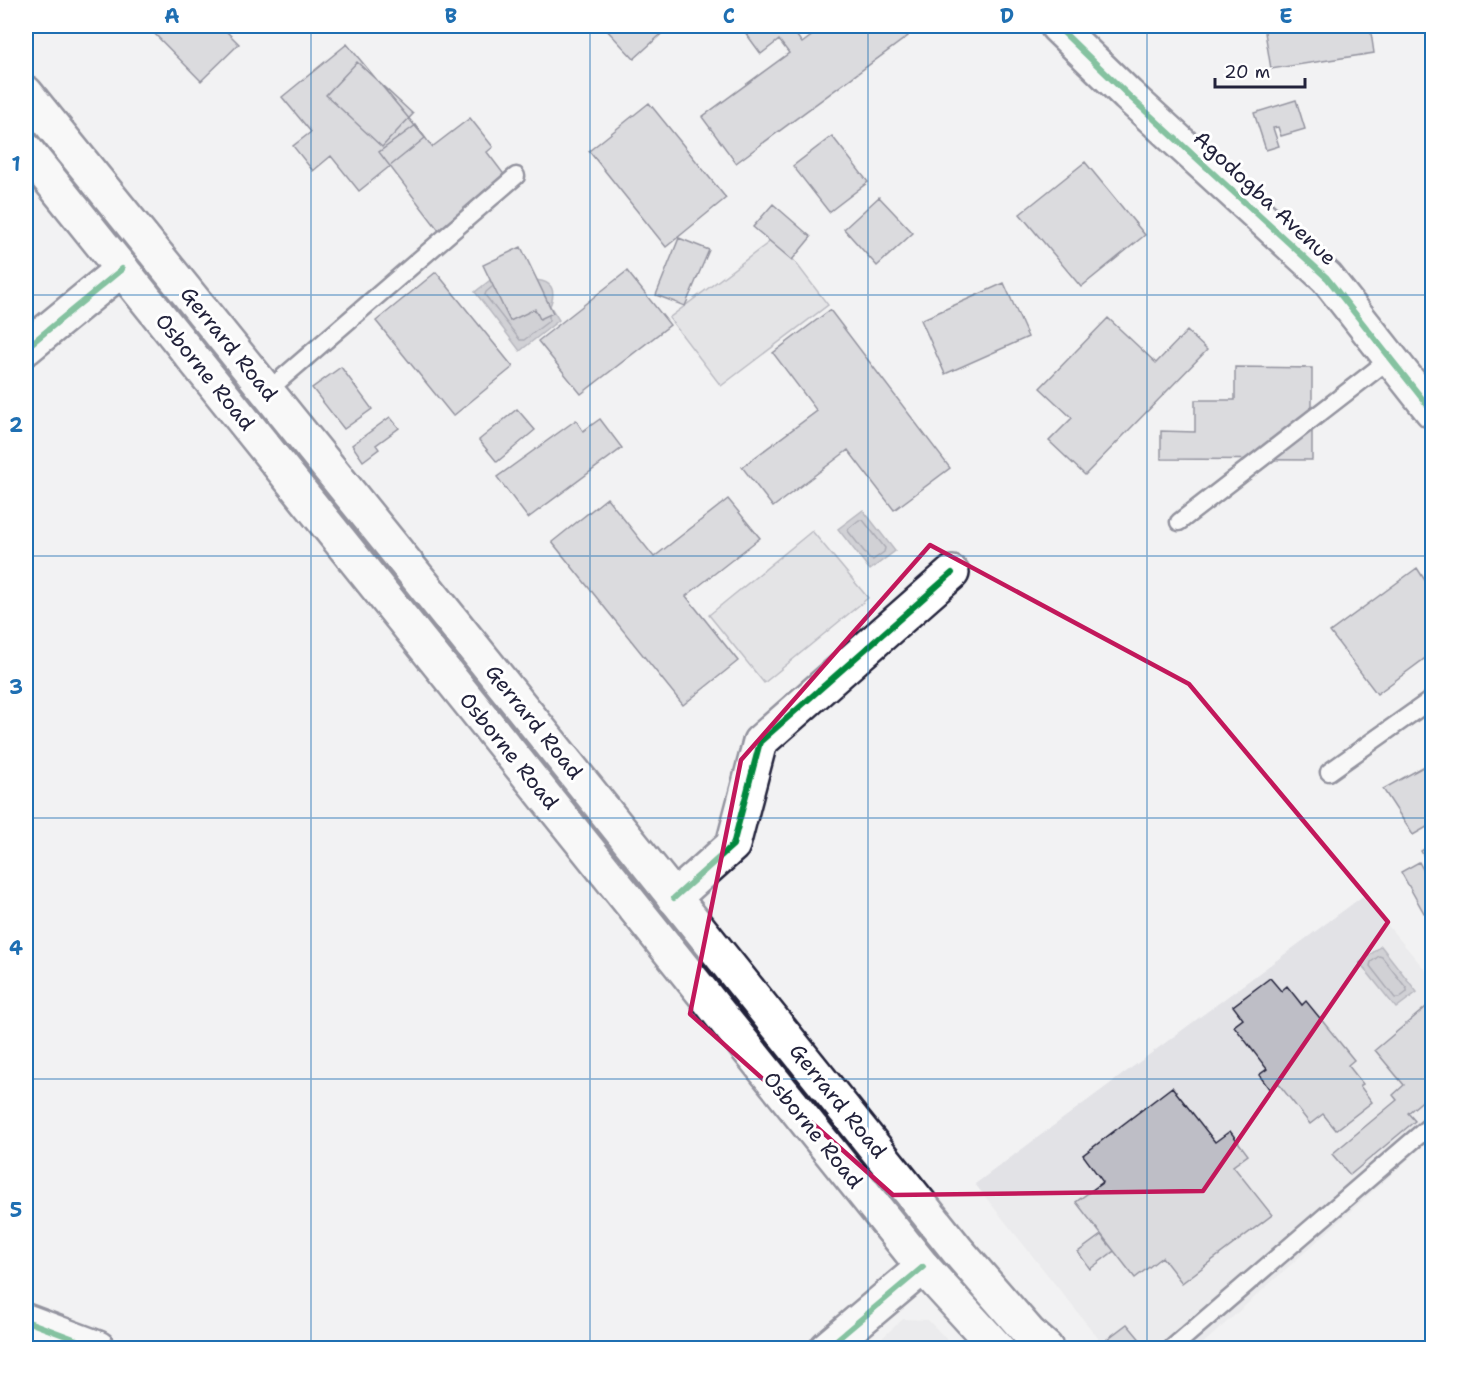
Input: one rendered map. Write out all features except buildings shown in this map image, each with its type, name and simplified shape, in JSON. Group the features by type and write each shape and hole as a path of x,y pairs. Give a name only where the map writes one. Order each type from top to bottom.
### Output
{"main road":[{"name":"Agodogba Avenue","path":"1057,26 1128,95 1327,278 1432,411"},
{"name":"Gerrard Road","path":"26,93 957,1250 1029,1333 1046,1348"},
{"name":"Osborne Road","path":"26,150 923,1268 997,1348"},
{"path":"26,348 122,269"},
{"path":"674,898 733,846 760,742 952,573"},
{"path":"827,1348 923,1268"},
{"path":"26,1321 98,1348"}],"lane":[{"path":"266,392 516,176"},
{"path":"1179,522 1391,358"},
{"path":"1329,772 1432,699"},
{"path":"1172,1348 1432,1124"}],"highlighted area":[{"path":"930,545 1189,684 1388,922 1203,1191 893,1195 690,1014 741,760"}],"shaded area":[{"path":"776,237 828,305 721,386 669,318"},
{"path":"812,531 868,598 764,683 709,615"},
{"path":"1363,896 1432,978 1432,1138 1198,1348 1106,1348 975,1184"},
{"path":"903,1319 928,1320 955,1348 871,1348"}],"water":[{"path":"511,264 525,281 539,281 548,284 553,292 550,306 559,320 520,351 475,292"},
{"path":"863,510 895,551 870,570 838,529"},
{"path":"1381,946 1417,992 1396,1008 1360,963"}],"cycle path":[{"path":"1057,26 1128,95 1327,278 1432,411"},
{"path":"26,348 122,269"},
{"path":"674,898 733,845 760,742 952,573"},
{"path":"827,1348 923,1267"},
{"path":"26,1321 98,1348"}]}
